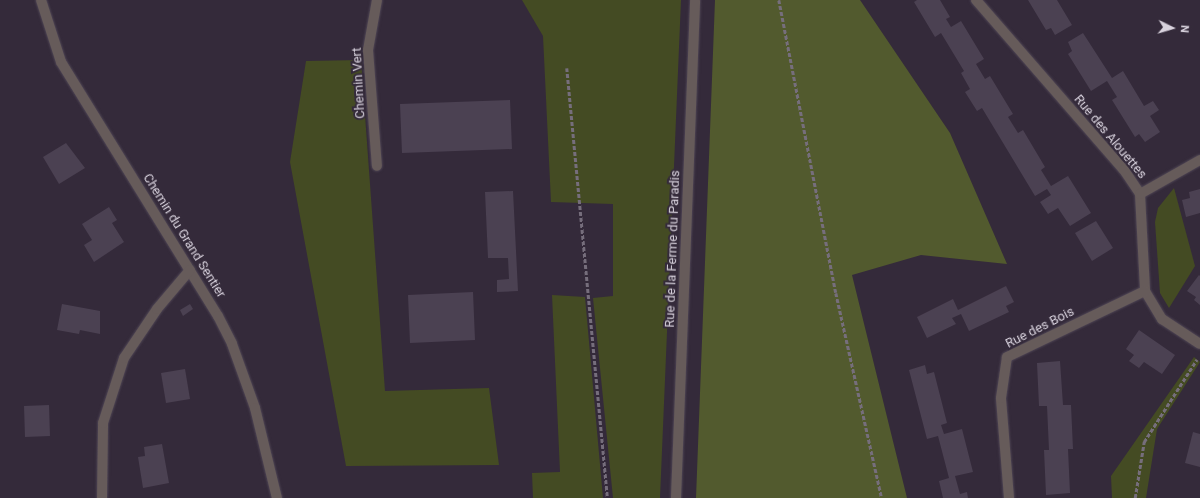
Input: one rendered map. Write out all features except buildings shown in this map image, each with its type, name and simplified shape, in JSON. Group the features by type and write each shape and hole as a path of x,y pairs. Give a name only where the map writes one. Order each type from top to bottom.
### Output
{"street":[{"name":"Chemin du Grand Sentier","path":"41,0 61,62 218,316 244,373 277,498"},
{"name":"Chemin Vert","path":"376,0 368,50 377,166"},
{"name":"Rue de la Ferme du Paradis","path":"676,498 695,0"},
{"name":"Rue des Alouettes","path":"976,0 1124,170 1140,194 1145,290 1162,319 1200,344"},
{"path":"1140,194 1200,160"},
{"path":"102,498 103,423 124,358 157,309 190,270"},
{"name":"Rue des Bois","path":"1009,498 1001,398 1007,357 1145,290"}],"path":[{"path":"779,0 836,293 882,498"},
{"path":"567,68 608,498"},
{"path":"1135,498 1144,442 1200,354"}],"green space":[{"path":"522,0 681,0 660,498 613,498 593,298 613,296 613,204 551,202 543,36"},
{"path":"715,0 860,0 950,133 1007,264 921,255 852,275 907,498 696,498"},
{"path":"361,60 385,391 489,388 499,465 346,466 290,162 306,61"},
{"path":"1174,188 1195,266 1169,308 1160,293 1155,222 1158,208"},
{"path":"552,295 585,297 603,498 533,498 532,473 560,472"},
{"path":"1194,357 1200,362 1157,429 1146,498 1112,498 1111,476"}]}
